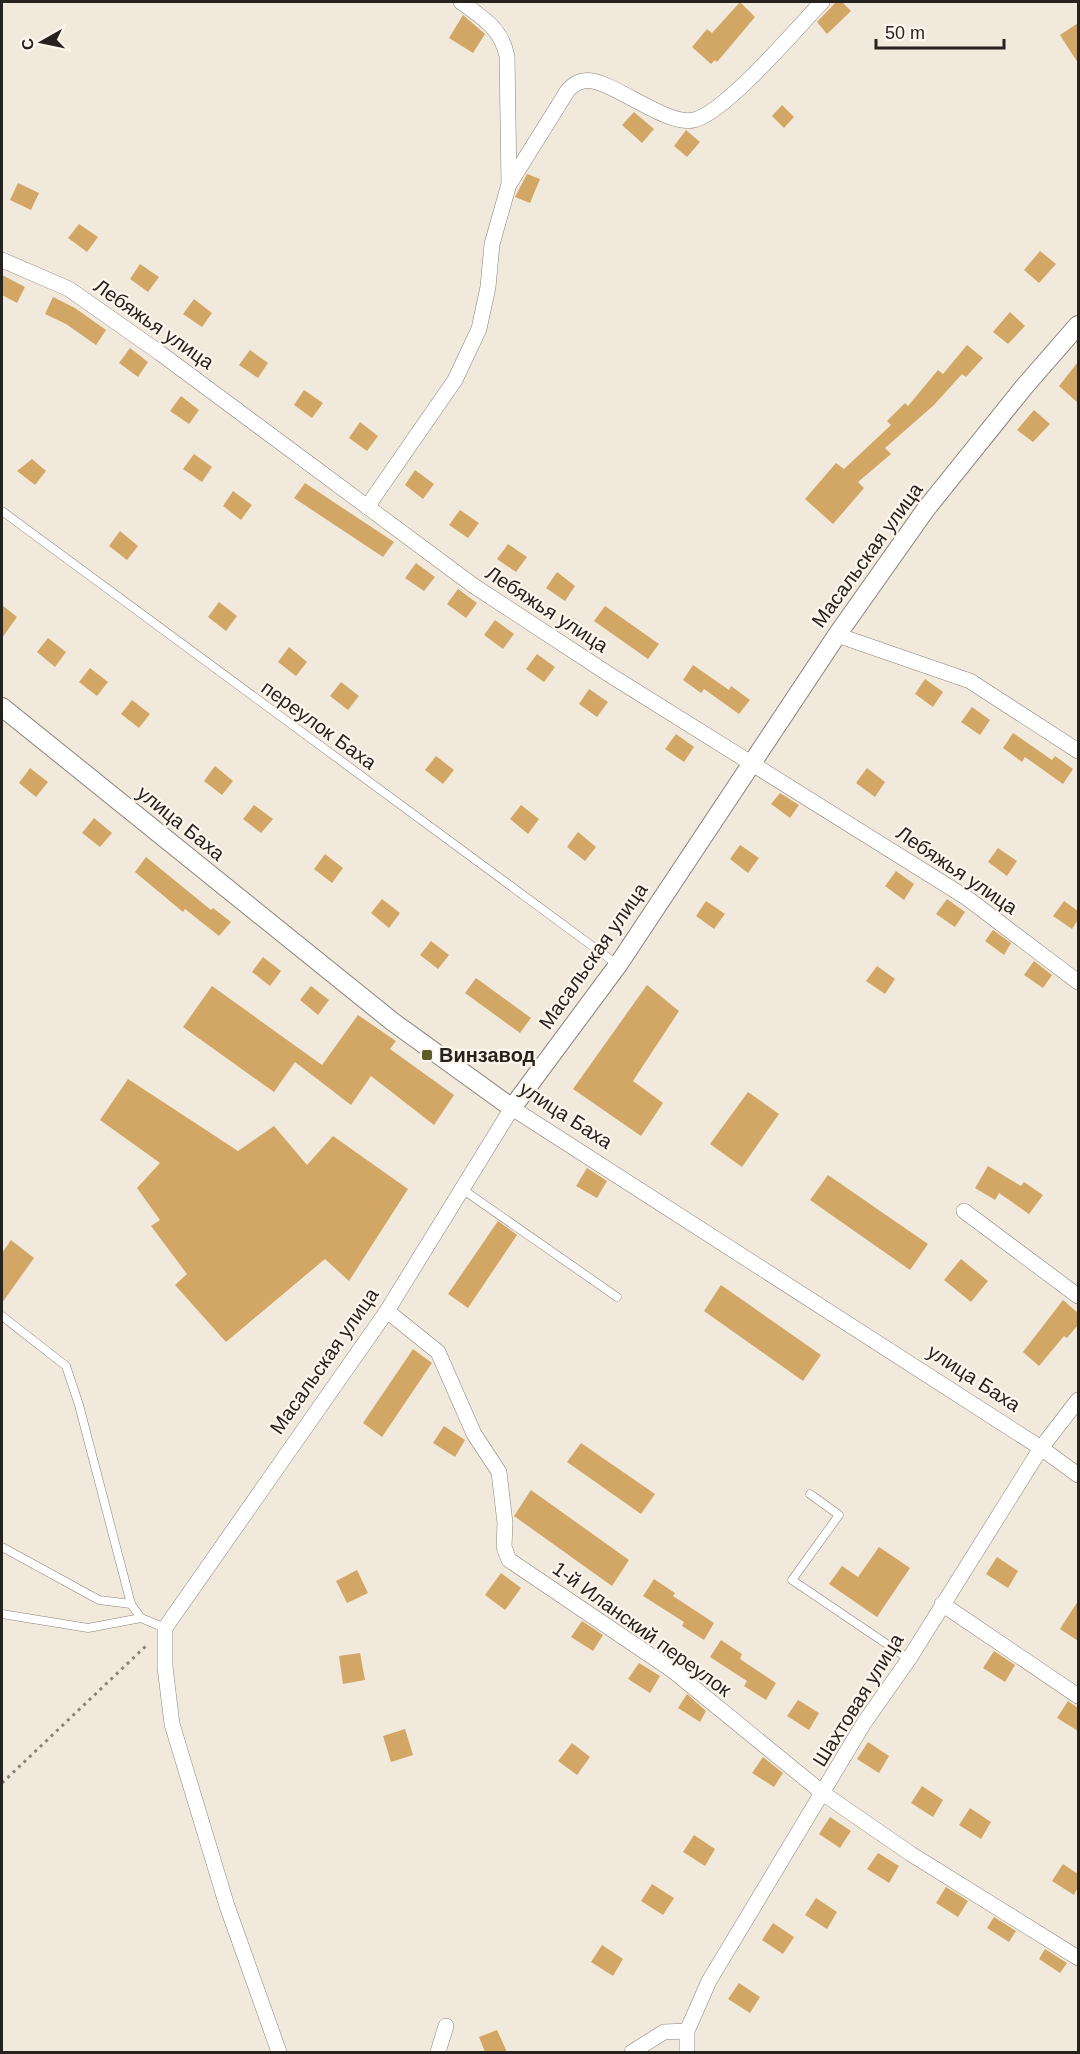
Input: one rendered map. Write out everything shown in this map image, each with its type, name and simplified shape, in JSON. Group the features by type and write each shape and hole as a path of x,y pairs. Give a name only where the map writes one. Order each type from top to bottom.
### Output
{"street":[{"path":"461,2 494,25 504,40 507,56 509,184"},
{"path":"368,507 455,380 468,355 478,329 488,286 492,244 509,184 567,90 582,81 598,83 677,119 694,120 705,116 755,74 822,2"},
{"name":"Лебяжья улица","path":"2,260 69,290 160,353 474,586 610,675 967,898 1078,982"},
{"name":"Масальская улица","path":"165,1628 387,1311 512,1108 618,965 837,634 926,509 1024,387 1078,325"},
{"path":"837,634 970,681 1078,751"},
{"name":"улица Баха","path":"2,707 393,1023 512,1108 1041,1448 1078,1475"},
{"path":"964,1211 1078,1296"},
{"name":"1-й Иланский переулок","path":"387,1311 438,1352 474,1434 499,1472 504,1511 504,1547 510,1560 672,1670 824,1794 911,1854 1078,1958"},
{"name":"Шахтовая улица","path":"688,2052 687,2031 709,1981 824,1794 864,1724 909,1659 1041,1448 1078,1400"},
{"path":"942,1604 1078,1696"},
{"path":"165,1628 165,1667 172,1724 227,1906 279,2052"},
{"path":"438,2052 446,2026"},
{"path":"632,2052 664,2032 687,2031"}],"lane":[{"name":"переулок Баха","path":"2,511 618,965"},
{"path":"462,1189 617,1297"},
{"path":"2,1316 66,1366 79,1405 131,1604 141,1618 165,1628"},
{"path":"810,1494 839,1515 792,1581 909,1659"},
{"path":"2,1547 99,1600 131,1604"},
{"path":"2,1614 88,1628 141,1618"}],"path":[{"path":"2,1783 165,1628"}],"building":[{"path":"740,2 755,17 717,62 715,60 711,64 692,47 707,29 712,33"},
{"path":"836,2 842,2 851,11 827,34 817,22"},
{"path":"463,15 485,34 473,53 449,38"},
{"path":"1078,23 1078,63 1060,35"},
{"path":"782,105 794,117 784,128 772,116"},
{"path":"634,112 654,129 642,143 622,125"},
{"path":"686,130 700,142 687,157 674,146"},
{"path":"527,174 540,179 530,203 515,197"},
{"path":"18,183 39,193 31,210 10,200"},
{"path":"79,224 98,237 87,252 68,238"},
{"path":"1040,251 1056,264 1039,283 1024,270"},
{"path":"140,264 159,277 148,292 130,279"},
{"path":"2,275 25,287 17,303 2,295"},
{"path":"53,297 75,308 106,330 96,345 66,324 45,314"},
{"path":"194,299 212,313 202,327 183,314"},
{"path":"1010,312 1025,326 1008,344 993,332"},
{"path":"967,345 983,358 966,377 962,374 934,405 885,448 891,454 858,482 864,488 833,524 805,499 836,463 844,469 891,425 887,421 905,403 908,406 938,370 943,374"},
{"path":"130,348 148,362 138,377 119,363"},
{"path":"250,350 268,363 258,378 239,365"},
{"path":"1078,362 1078,403 1059,386"},
{"path":"304,390 323,403 312,418 294,405"},
{"path":"181,396 199,410 189,424 170,411"},
{"path":"1034,410 1050,424 1033,442 1017,430"},
{"path":"360,422 378,436 367,451 349,438"},
{"path":"194,454 212,467 202,482 183,469"},
{"path":"32,459 46,471 35,485 17,471"},
{"path":"415,470 434,484 423,499 405,485"},
{"path":"305,483 394,542 383,557 294,498"},
{"path":"233,491 252,505 241,520 223,506"},
{"path":"460,510 479,523 468,538 449,525"},
{"path":"120,531 138,546 127,560 109,546"},
{"path":"508,544 527,557 516,572 497,559"},
{"path":"416,563 435,577 424,591 405,578"},
{"path":"557,572 575,586 565,601 546,588"},
{"path":"458,589 477,603 466,618 447,604"},
{"path":"219,602 237,616 226,631 208,617"},
{"path":"2,605 17,617 2,638"},
{"path":"605,606 659,644 648,659 594,621"},
{"path":"495,620 514,634 503,649 484,635"},
{"path":"48,638 66,652 55,667 37,652"},
{"path":"289,647 307,662 296,676 278,662"},
{"path":"537,654 555,667 544,682 526,669"},
{"path":"693,665 729,690 731,686 750,700 739,714 704,689 701,693 683,680"},
{"path":"90,668 108,682 97,696 79,682"},
{"path":"925,679 943,692 933,707 915,694"},
{"path":"341,682 359,696 348,710 330,696"},
{"path":"589,689 608,702 597,717 579,704"},
{"path":"132,700 150,714 139,728 121,714"},
{"path":"972,707 990,720 980,735 961,722"},
{"path":"1013,733 1052,760 1055,756 1073,769 1063,784 1025,757 1022,762 1003,748"},
{"path":"676,734 694,747 684,762 665,749"},
{"path":"436,756 454,770 443,784 425,770"},
{"path":"215,766 233,781 222,795 204,781"},
{"path":"30,768 48,782 36,797 19,783"},
{"path":"867,768 885,782 875,797 856,783"},
{"path":"780,793 799,805 790,818 771,804"},
{"path":"254,805 273,819 261,833 243,819"},
{"path":"521,805 539,819 528,834 510,819"},
{"path":"94,818 112,833 100,847 82,833"},
{"path":"578,832 596,847 585,861 567,847"},
{"path":"740,845 759,858 748,873 730,859"},
{"path":"998,848 1017,861 1007,876 988,862"},
{"path":"325,854 343,868 332,883 314,869"},
{"path":"146,857 211,910 213,908 231,922 219,936 185,909 183,912 135,872"},
{"path":"896,871 914,884 904,900 885,886"},
{"path":"382,899 400,913 389,928 371,913"},
{"path":"947,899 965,912 955,927 936,914"},
{"path":"706,901 725,914 714,929 696,916"},
{"path":"1064,901 1078,911 1078,920 1072,929 1053,916"},
{"path":"993,930 1011,943 1004,955 985,941"},
{"path":"431,941 449,955 438,969 420,955"},
{"path":"263,957 281,971 270,986 252,972"},
{"path":"1034,961 1052,975 1043,988 1024,975"},
{"path":"877,966 895,979 885,994 866,981"},
{"path":"476,978 531,1018 520,1033 465,993"},
{"path":"647,985 679,1011 633,1081 663,1103 641,1136 573,1089"},
{"path":"212,986 322,1065 358,1015 396,1041 390,1049 454,1095 434,1125 371,1076 351,1105 295,1062 274,1092 183,1027"},
{"path":"311,986 329,1000 318,1015 300,1000"},
{"path":"128,1079 238,1151 274,1126 307,1165 333,1136 408,1189 349,1281 325,1259 226,1342 175,1285 187,1274 151,1226 160,1220 137,1188 160,1163 100,1120"},
{"path":"748,1092 779,1114 742,1167 710,1144"},
{"path":"988,1166 1021,1186 1024,1182 1043,1195 1029,1214 999,1193 995,1200 975,1188"},
{"path":"587,1168 607,1181 597,1198 576,1186"},
{"path":"828,1175 928,1244 910,1270 810,1200"},
{"path":"498,1221 517,1235 468,1308 448,1294"},
{"path":"11,1240 34,1258 2,1303 2,1253"},
{"path":"961,1259 988,1281 971,1302 944,1280"},
{"path":"721,1285 821,1355 803,1381 704,1311"},
{"path":"1063,1300 1078,1313 1078,1325 1067,1338 1064,1336 1039,1366 1023,1352"},
{"path":"413,1349 432,1363 382,1437 363,1423"},
{"path":"444,1426 465,1440 455,1457 433,1443"},
{"path":"581,1443 655,1494 641,1514 567,1462"},
{"path":"531,1490 629,1560 612,1586 514,1516"},
{"path":"879,1547 910,1568 877,1617 829,1584 842,1566 858,1577"},
{"path":"997,1557 1018,1571 1008,1588 986,1574"},
{"path":"357,1570 368,1593 347,1603 336,1581"},
{"path":"501,1573 521,1588 505,1610 485,1595"},
{"path":"654,1579 675,1593 673,1596 714,1623 704,1640 682,1626 684,1622 643,1596"},
{"path":"1078,1601 1078,1641 1060,1629"},
{"path":"582,1621 603,1635 593,1651 571,1637"},
{"path":"721,1640 742,1654 740,1659 776,1683 766,1700 744,1686 747,1681 710,1657"},
{"path":"994,1651 1015,1665 1005,1682 983,1668"},
{"path":"360,1653 365,1680 343,1684 339,1656"},
{"path":"639,1663 660,1676 650,1693 628,1679"},
{"path":"687,1694 706,1711 700,1722 678,1708"},
{"path":"798,1700 819,1713 809,1730 787,1716"},
{"path":"1068,1701 1078,1708 1078,1731 1057,1718"},
{"path":"405,1729 413,1755 391,1762 383,1736"},
{"path":"868,1742 889,1756 879,1773 857,1759"},
{"path":"572,1743 590,1757 577,1775 558,1761"},
{"path":"763,1757 783,1773 774,1787 752,1773"},
{"path":"922,1786 943,1800 933,1817 911,1803"},
{"path":"970,1808 991,1822 981,1839 959,1825"},
{"path":"830,1817 851,1831 840,1848 819,1834"},
{"path":"694,1835 715,1849 705,1866 683,1852"},
{"path":"878,1853 899,1866 889,1883 867,1869"},
{"path":"1063,1864 1078,1874 1078,1887 1074,1895 1052,1881"},
{"path":"652,1884 674,1898 663,1915 641,1901"},
{"path":"946,1887 968,1901 958,1917 936,1903"},
{"path":"816,1898 837,1912 827,1929 805,1915"},
{"path":"994,1917 1016,1931 1009,1942 987,1928"},
{"path":"773,1923 794,1937 783,1954 762,1940"},
{"path":"602,1945 623,1959 613,1976 591,1962"},
{"path":"1045,1949 1067,1963 1060,1973 1039,1959"},
{"path":"739,1983 760,1997 750,2013 728,1999"},
{"path":"497,2030 507,2052 485,2052 479,2037"}],"place":[{"name":"Винзавод","path":"427,1055"}]}
